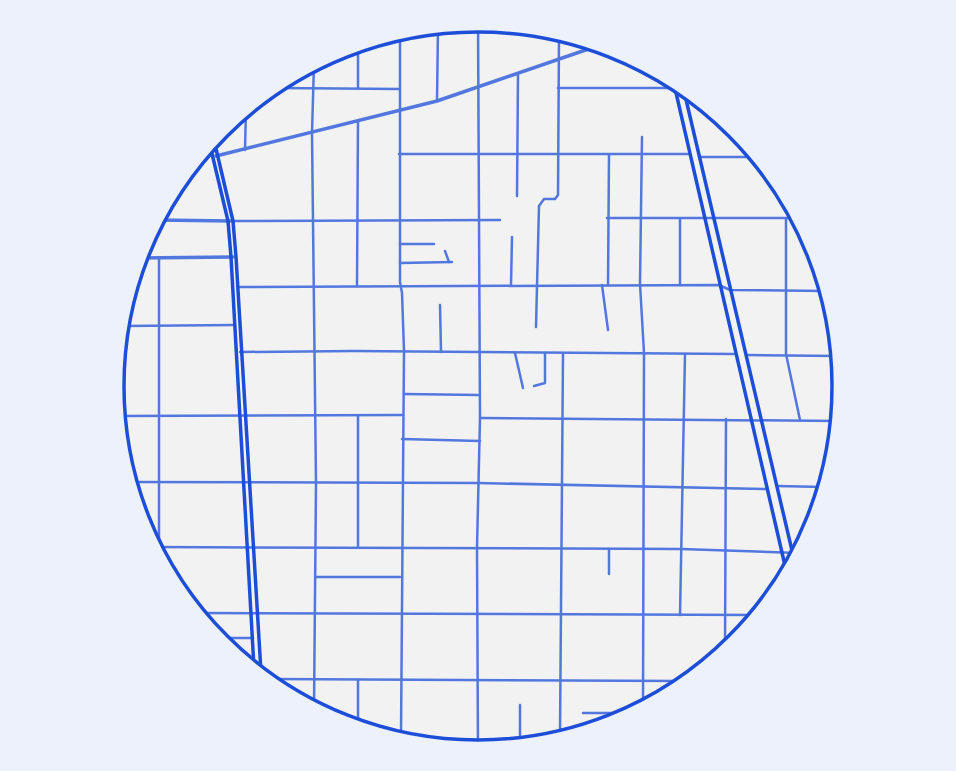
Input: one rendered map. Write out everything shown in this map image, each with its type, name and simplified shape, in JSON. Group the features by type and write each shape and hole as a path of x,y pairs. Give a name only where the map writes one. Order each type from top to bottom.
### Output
{"main road":[{"path":"675,91 785,564"},
{"path":"686,99 777,486 794,545"},
{"path":"214,150 230,221 238,287 239,352 261,665"},
{"path":"213,151 215,156"},
{"path":"234,257 235,325 239,352"},
{"path":"251,548 254,659"}],"street":[{"path":"478,32 480,395 478,740"},
{"path":"437,101 438,34"},
{"path":"400,40 399,221 404,351 401,731"},
{"path":"536,327 539,206 544,199 557,197 559,41"},
{"path":"209,156 245,150 437,101 589,49"},
{"path":"358,52 358,88"},
{"path":"314,72 316,417 314,699"},
{"path":"517,196 518,75"},
{"path":"558,88 667,86"},
{"path":"286,88 399,89"},
{"path":"245,150 246,118"},
{"path":"357,286 358,121"},
{"path":"642,138 640,284 644,353 643,699"},
{"path":"399,154 690,154"},
{"path":"608,285 609,154"},
{"path":"701,157 748,157"},
{"path":"607,218 790,219"},
{"path":"680,219 680,285"},
{"path":"786,219 786,354 800,421"},
{"path":"165,220 500,220"},
{"path":"511,285 512,237"},
{"path":"400,244 434,244"},
{"path":"400,263 450,262 445,251"},
{"path":"148,258 234,257"},
{"path":"157,534 159,258"},
{"path":"238,287 640,284 719,285 730,290 819,291"},
{"path":"602,285 608,330"},
{"path":"440,305 441,352"},
{"path":"129,326 235,325"},
{"path":"239,352 736,354"},
{"path":"515,353 523,388"},
{"path":"534,386 545,383 545,353"},
{"path":"560,730 563,354"},
{"path":"680,615 685,354"},
{"path":"746,355 830,356"},
{"path":"404,394 480,395"},
{"path":"126,416 402,415"},
{"path":"358,416 358,547"},
{"path":"480,418 830,421"},
{"path":"725,639 726,419"},
{"path":"402,439 480,441"},
{"path":"138,482 478,483 766,489"},
{"path":"777,486 817,487"},
{"path":"164,547 609,548 790,552"},
{"path":"609,548 609,574"},
{"path":"316,578 401,577"},
{"path":"207,613 747,615"},
{"path":"230,638 253,638"},
{"path":"280,679 673,681"},
{"path":"358,680 358,719"},
{"path":"520,705 520,737"},
{"path":"583,713 613,713"}]}
